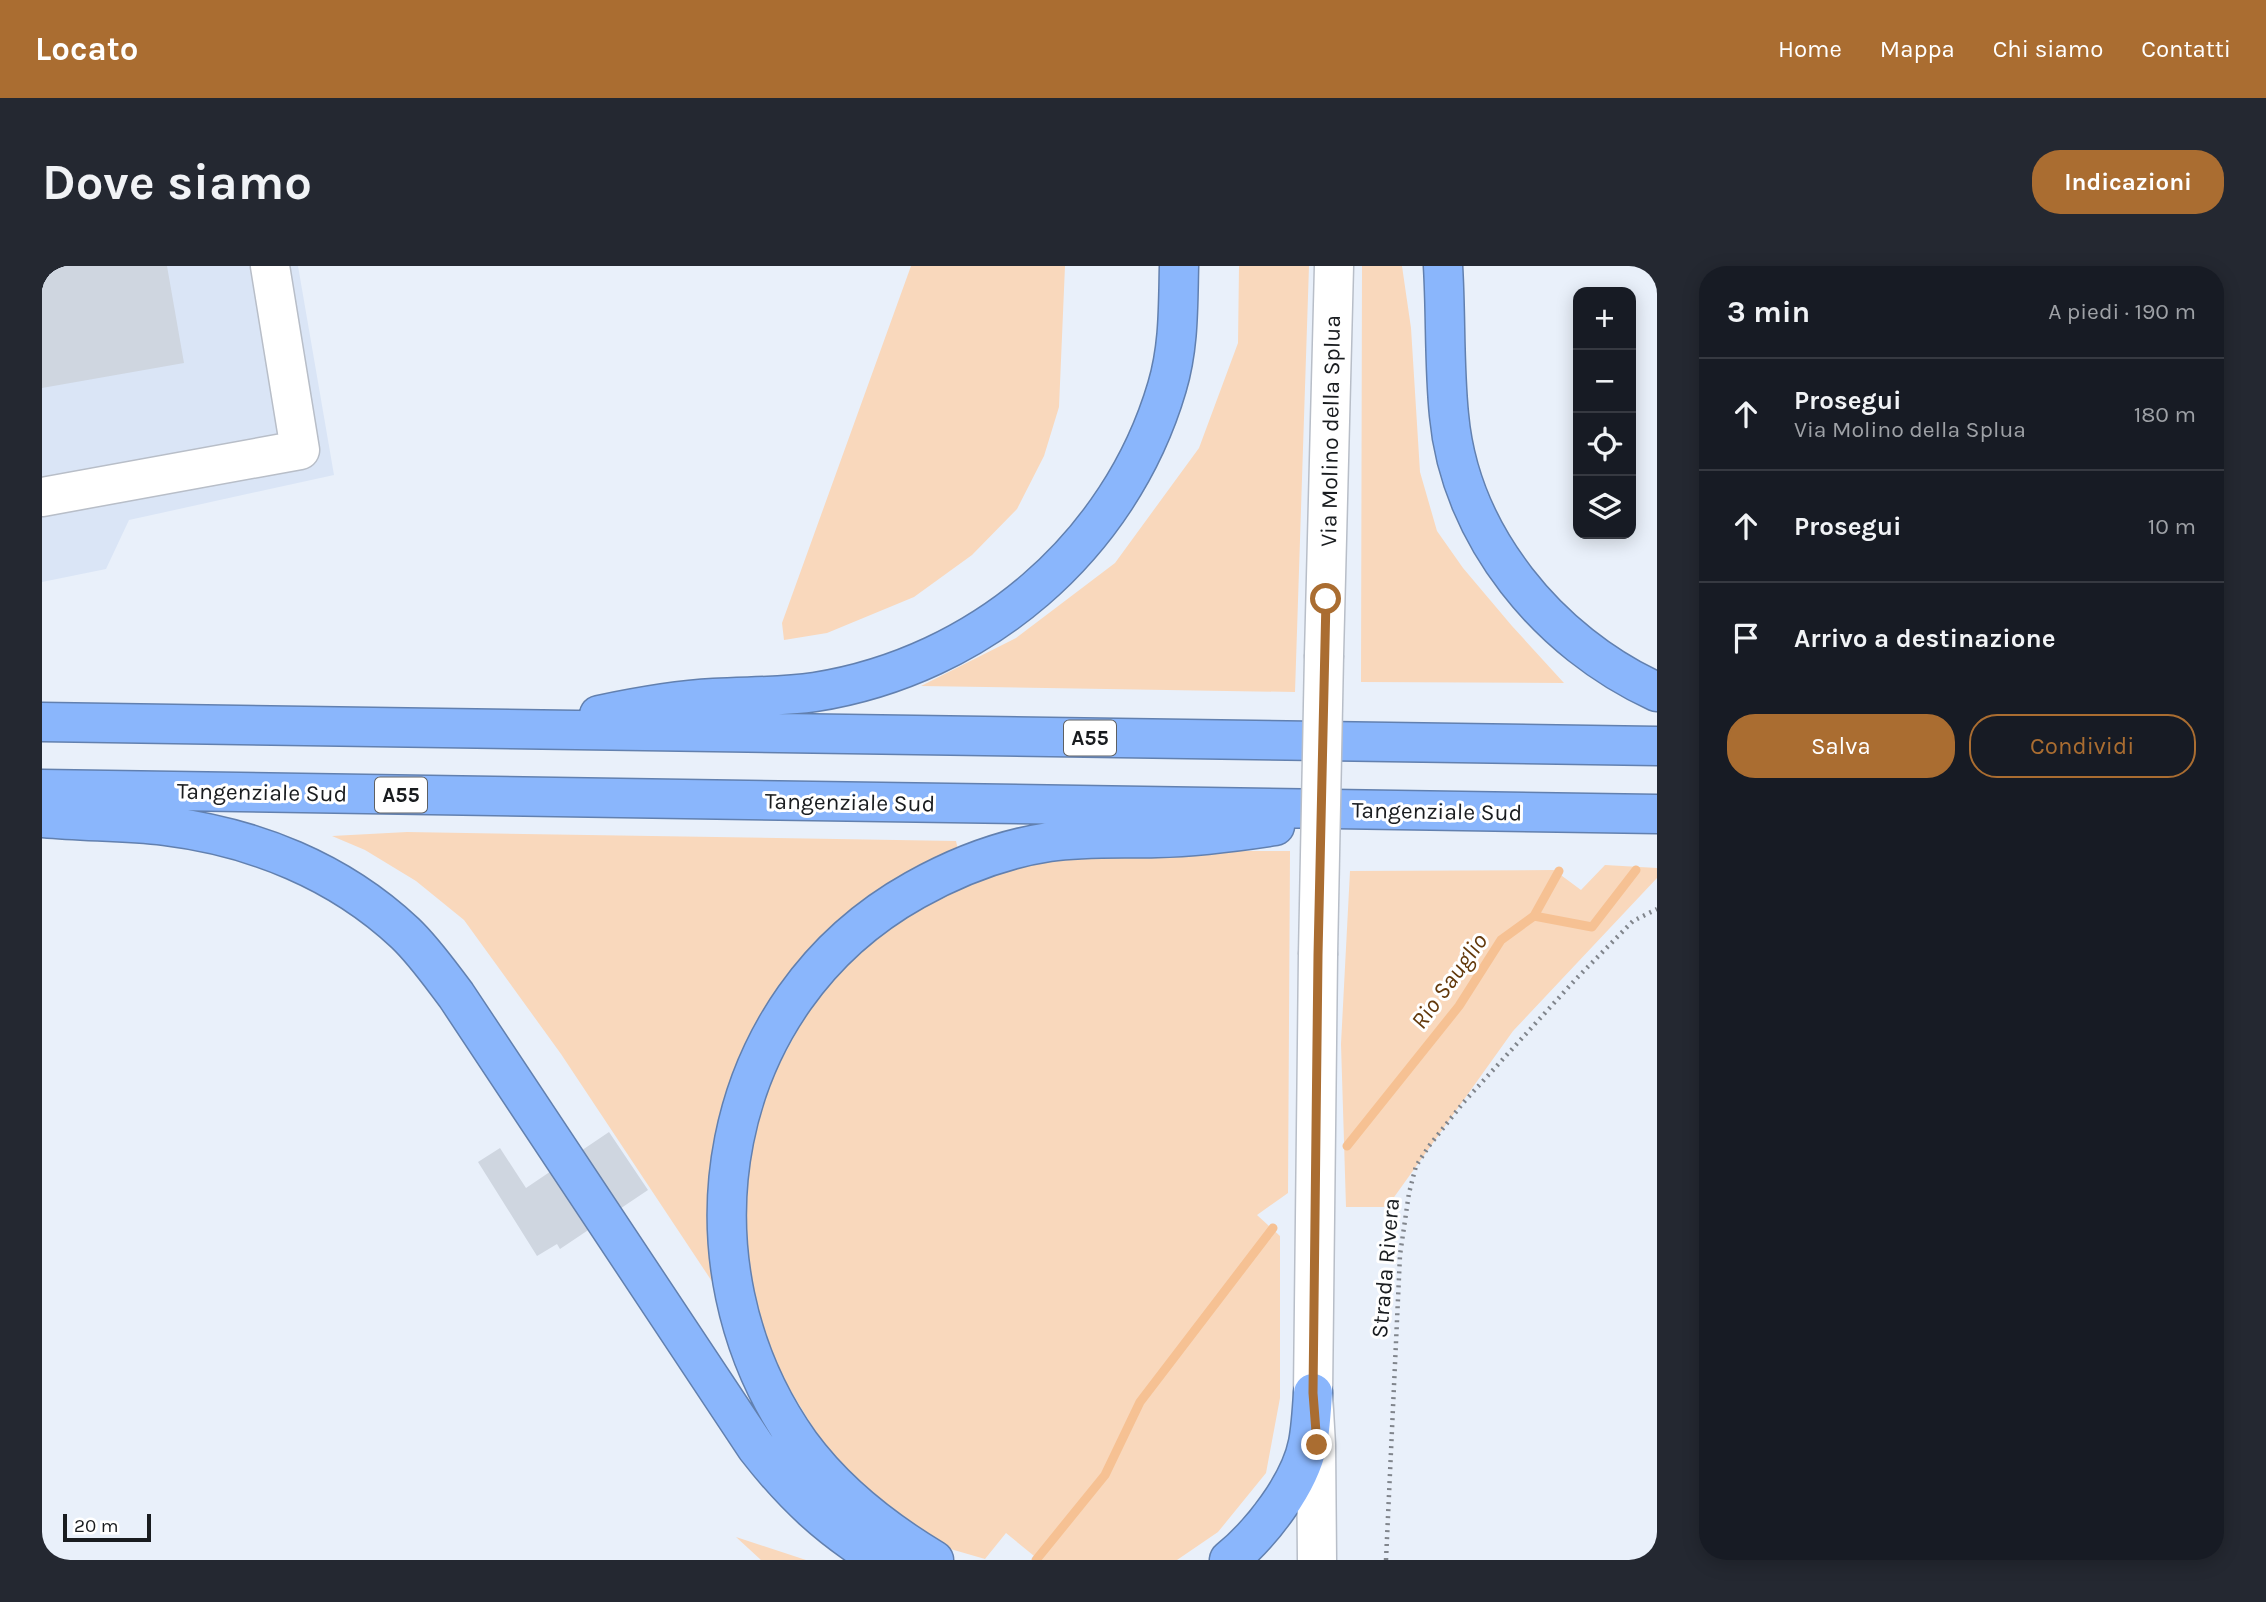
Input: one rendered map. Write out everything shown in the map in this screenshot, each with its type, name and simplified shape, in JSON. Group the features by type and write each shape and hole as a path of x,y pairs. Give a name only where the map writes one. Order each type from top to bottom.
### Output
{"highway":[{"path":"523,730 667,702 815,692 862,681 911,665 994,622 1052,576 1081,544 1109,511 1149,440 1168,384 1178,333 1179,266"},
{"path":"1443,266 1449,416 1454,450 1463,482 1493,546 1528,596 1556,624 1610,667 1657,692"},
{"name":"A55","path":"42,722 1657,746"},
{"name":"Tangenziale Sud","path":"42,789 1657,814"},
{"path":"934,1560 862,1512 822,1471 800,1444 767,1390 745,1333 727,1248 727,1174 741,1108 776,1026 807,979 856,930 916,889 984,859 1050,842 1218,835 1366,809"},
{"path":"42,818 163,826 222,836 291,858 327,876 363,899 406,933 456,995 756,1447 807,1506 839,1533 880,1560"},
{"path":"1228,1560 1271,1516 1300,1468 1308,1444 1313,1393"}],"street":[{"path":"42,497 300,450 270,266"},
{"name":"Via Molino della Splua","path":"1317,1560 1317,1445 1313,1393 1318,955 1334,266"}],"path":[{"name":"Strada Rivera","path":"1386,1560 1400,1255 1409,1193 1416,1166 1463,1102 1575,980 1633,921 1657,909"}],"shaded area":[{"path":"42,266 298,266 334,475 129,520 106,569 42,582"},
{"path":"911,266 1065,266 1059,407 1044,456 1017,509 972,555 914,597 827,633 784,640 782,623"},
{"path":"1239,266 1309,266 1295,692 921,686 1016,638 1115,563 1199,448 1238,343"},
{"path":"1362,266 1402,266 1411,328 1420,472 1437,531 1463,568 1564,683 1361,682"},
{"path":"407,832 956,841 958,850 775,998 719,1292 561,1054 464,920 416,881 365,850 332,836"},
{"path":"1073,851 1290,851 1288,1193 1257,1215 1280,1236 1280,1398 1266,1473 1218,1532 1177,1560 1039,1560 1006,1533 985,1559 940,1546 864,1490 817,1434 772,1360 745,1268 748,1144 767,1087 815,998 868,941 935,893"},
{"path":"1605,865 1657,868 1657,878 1513,1031 1387,1207 1346,1207 1341,1044 1350,871 1554,870 1581,890"},
{"path":"736,1537 806,1560 761,1560"}],"building":[{"path":"42,266 167,266 184,363 42,388"},
{"path":"609,1132 648,1190 560,1249 557,1244 537,1256 478,1162 500,1148 526,1188"}],"waterway":[{"name":"Rio Sauglio","path":"1347,1146 1459,1006 1501,940 1534,916 1592,927 1636,870"},
{"path":"1534,916 1559,871"},
{"path":"1036,1560 1105,1475 1140,1402 1273,1228"}],"route":[{"path":"1317,1445 1313,1393 1326,599"}]}
